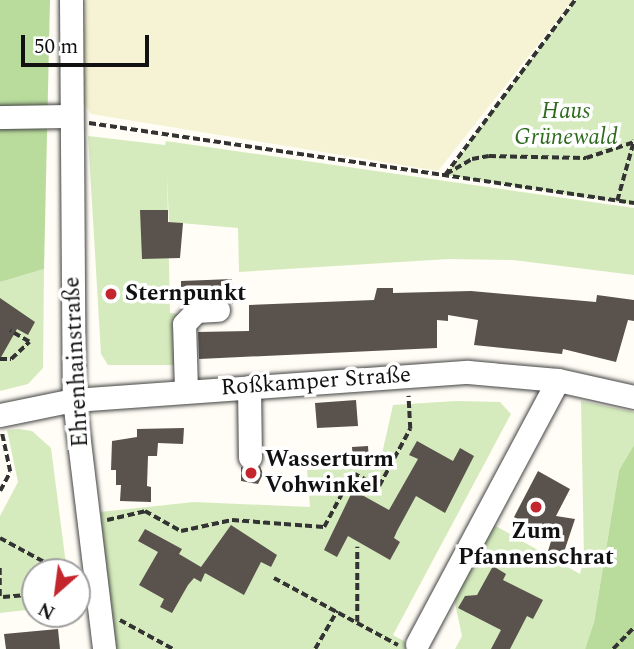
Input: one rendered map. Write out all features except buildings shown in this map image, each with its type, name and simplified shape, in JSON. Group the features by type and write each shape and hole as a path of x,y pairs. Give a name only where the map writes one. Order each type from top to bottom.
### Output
{"street":[{"name":"Ehrenhainstraße","path":"71,0 74,400 104,649"},
{"path":"0,117 71,118"},
{"path":"186,390 184,324 196,311 218,310"},
{"name":"Roßkamper Straße","path":"0,415 74,400 468,372 558,380 634,397"},
{"path":"412,647 558,380"},
{"path":"249,387 250,457"}],"path":[{"path":"444,175 575,0"},
{"path":"71,118 634,203"},
{"path":"444,175 472,159 489,156 586,158 634,142"},
{"path":"617,201 634,142"},
{"path":"0,359 11,359 29,342 10,331"},
{"path":"89,524 145,511 181,531 232,520 324,527 353,473 379,486 410,429 408,376"},
{"path":"0,424 10,472 0,491"},
{"path":"0,538 37,558"},
{"path":"357,547 357,623"},
{"path":"0,568 2,598 21,596"},
{"path":"274,578 357,623 412,647"},
{"path":"100,609 173,649"},
{"path":"315,649 337,611"},
{"path":"613,649 634,626"}],"shaded area":[{"path":"86,0 573,0 438,171 91,114 81,101"}],"green space":[{"path":"0,0 50,0 44,269 0,282"},
{"name":"Haus Grünewald","path":"575,0 634,0 634,205 445,175"},
{"path":"88,136 165,145 166,141 634,208 634,275 513,260 449,259 239,272 238,228 169,222 167,174 170,313 179,314 179,365 108,365 101,354"},
{"path":"44,269 43,368 28,384 0,391 0,282"},
{"path":"456,401 500,402 511,414 393,635 418,649 115,649 100,512 194,502 310,507 307,470 379,467 393,405"},
{"path":"581,401 634,412 634,445 619,470 594,622 585,649 455,649 462,636 455,603 458,590 494,525 580,574 584,559"},
{"path":"7,430 32,431 51,448 65,558 21,558 21,611 0,613 0,516 18,482"},
{"path":"634,445 634,649 585,649 594,622 619,470"}],"place":[{"name":"Sternpunkt","path":"111,294"},
{"name":"Wasserturm Vohwinkel","path":"251,473"},
{"name":"Zum Pfannenschrat","path":"536,507"}]}
